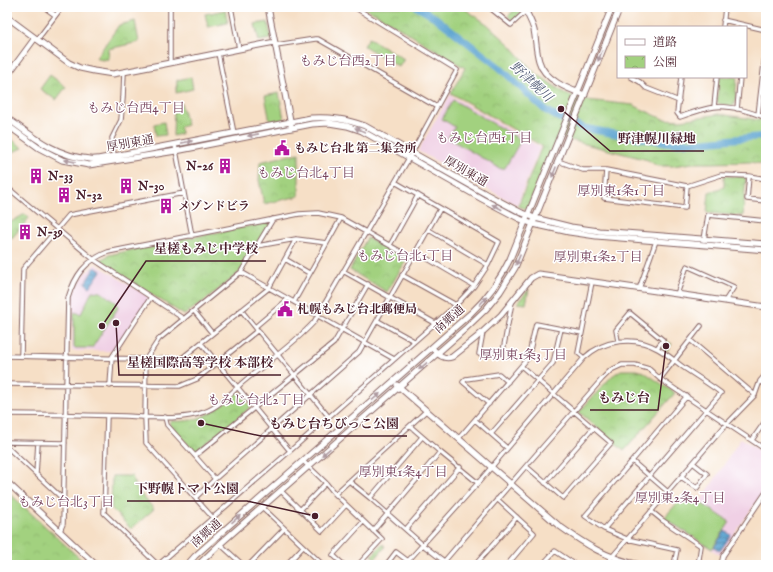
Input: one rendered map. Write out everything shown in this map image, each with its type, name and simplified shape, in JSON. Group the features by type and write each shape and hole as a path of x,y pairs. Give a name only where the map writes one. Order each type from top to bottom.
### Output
{"street":[{"path":"44,7 55,16"},
{"path":"7,76 62,7"},
{"path":"170,7 170,63"},
{"path":"231,7 239,48"},
{"path":"268,7 291,125"},
{"path":"7,414 66,414 165,418 188,416 204,412 218,404 308,329 318,315 409,158 457,70 354,7"},
{"path":"489,7 511,25 525,9 534,28 539,62 544,70 561,86 585,95"},
{"name":"南郷通","path":"187,565 481,304 493,289 510,259 612,7"},
{"name":"南郷通","path":"198,565 220,544 477,319 500,292 515,268 620,7"},
{"path":"723,26 725,7"},
{"path":"7,17 69,63 80,68 113,74 239,48 318,39 437,107"},
{"path":"723,20 745,26"},
{"path":"612,26 617,28"},
{"path":"747,26 766,30"},
{"path":"758,115 766,47"},
{"path":"218,53 234,133"},
{"path":"114,156 112,138 121,120 124,72"},
{"path":"633,78 646,88 679,101"},
{"path":"681,78 677,113 680,117 701,110 721,107 737,109 766,118"},
{"path":"714,107 717,78"},
{"path":"737,109 740,78"},
{"name":"厚別東通","path":"7,125 39,148 62,160 89,165 176,151 291,125 311,118 327,117 349,120 365,126 528,216 571,227 599,231 766,244"},
{"name":"厚別東通","path":"7,118 43,144 65,154 90,159 114,156 234,133 291,125 329,123 347,126 362,131 482,199 520,219 533,224 596,236 766,250"},
{"path":"175,144 192,236"},
{"path":"558,161 583,170 606,170 687,186 721,175 749,176 766,179"},
{"path":"606,170 604,198 684,208 687,186"},
{"path":"749,176 748,199 766,201"},
{"path":"107,416 104,513 158,565 456,305 474,286 488,265 499,242 395,182"},
{"path":"7,187 93,258 184,319"},
{"path":"21,356 23,269 69,215 184,193"},
{"path":"390,245 418,195"},
{"path":"195,498 359,352 378,321 402,275 440,209"},
{"path":"60,531 63,524 64,500 68,298 80,272 93,258 108,252 298,214 318,213 341,218 412,258"},
{"path":"704,240 708,215 766,221"},
{"path":"294,302 341,218"},
{"path":"213,518 146,443 146,359 159,339 242,272 273,219"},
{"path":"429,230 488,265"},
{"path":"257,246 296,240 327,243"},
{"path":"7,356 146,359 182,358 269,288 296,240"},
{"path":"639,288 656,241"},
{"path":"416,252 474,286"},
{"path":"285,259 309,273"},
{"path":"676,294 687,266 734,287 725,301"},
{"path":"343,271 435,323"},
{"path":"242,272 394,359"},
{"path":"432,348 437,354 443,357 452,357 501,315 531,278 538,274 766,307"},
{"path":"402,275 456,305"},
{"path":"584,358 578,353 592,282"},
{"path":"196,456 334,343 368,284"},
{"path":"110,386 112,358 152,298"},
{"path":"7,384 180,386 197,379 218,363 288,299"},
{"path":"483,332 479,354 503,351 512,301"},
{"path":"241,310 329,417"},
{"path":"194,311 212,333"},
{"path":"618,341 616,330 630,313 663,340 657,348"},
{"path":"378,321 414,341"},
{"path":"459,438 528,358 536,324 582,333"},
{"path":"660,379 701,326"},
{"path":"491,434 553,363 561,329"},
{"path":"690,340 754,395"},
{"path":"386,565 395,550 407,563 478,483 584,358 602,346 618,341 641,342 657,348 721,393 604,529"},
{"path":"201,343 290,451"},
{"path":"441,565 510,483 602,379 611,370 622,365 635,365 649,369 660,379 766,450"},
{"path":"521,366 611,443 563,498 526,466"},
{"path":"489,404 463,382 466,379 499,374 508,382"},
{"path":"605,565 692,463 754,395 760,381 766,374"},
{"path":"760,381 766,385"},
{"path":"393,382 558,525 579,540 603,554 638,565"},
{"path":"674,565 677,550 627,539 604,529 584,516 687,396"},
{"path":"335,494 426,411"},
{"path":"165,418 167,424 215,480"},
{"path":"475,420 507,448"},
{"path":"752,440 766,420"},
{"path":"410,426 478,483"},
{"path":"546,483 593,428"},
{"path":"370,498 422,437"},
{"path":"7,442 65,443"},
{"path":"36,474 38,443"},
{"path":"7,447 64,500"},
{"path":"373,531 440,452"},
{"path":"303,461 382,540 358,565"},
{"path":"632,461 668,492"},
{"path":"681,477 697,488 707,474 692,463"},
{"path":"406,529 460,468"},
{"path":"349,481 423,545 449,565"},
{"path":"7,482 96,565"},
{"path":"300,510 326,483"},
{"path":"281,491 322,531 346,505"},
{"path":"721,565 723,556 766,492"},
{"path":"497,499 534,532 507,565"},
{"path":"262,507 322,565"},
{"path":"651,511 701,546 698,565"},
{"path":"475,565 517,517"},
{"path":"344,565 333,555 363,522"},
{"path":"249,565 284,528"},
{"path":"220,544 243,565"},
{"path":"286,565 303,547"},
{"path":"542,565 555,551 574,565"}],"shaded area":[{"path":"450,95 540,147 517,205 418,151"},
{"path":"96,264 150,298 115,351 72,351 73,301 75,292 85,274"},
{"path":"741,438 766,455 766,488 720,555 663,519 686,492 701,501"}],"green space":[{"path":"362,7 462,7 487,24 510,45 534,72 566,94 587,100 633,105 663,119 681,120 719,114 766,121 766,165 750,162 692,163 673,166 657,166 648,160 558,137 527,209 518,206 542,146 451,93 465,68 378,15"},
{"path":"517,7 522,7 523,12 513,21 508,16"},
{"path":"225,10 228,23 208,27 205,14"},
{"path":"135,21 139,42 108,49 109,59 102,60 96,58 119,25"},
{"path":"268,22 271,39 259,41 255,24"},
{"path":"369,38 404,59 399,67 364,46"},
{"path":"50,75 66,87 56,100 40,89"},
{"path":"191,77 193,89 176,93 177,80"},
{"path":"719,78 737,78 735,104 733,106 719,104 717,102"},
{"path":"279,93 284,119 270,122 265,96"},
{"path":"453,100 521,140 505,168 501,169 448,138 455,127 442,119"},
{"path":"181,103 187,125 180,127 181,134 173,136 174,104"},
{"path":"164,122 166,135 156,136 154,124"},
{"path":"7,136 23,148 7,154"},
{"path":"299,153 299,196 264,204 259,180 260,162"},
{"path":"724,176 746,177 743,216 707,213 709,192 724,187"},
{"path":"25,214 29,218 12,238 7,234 9,223"},
{"path":"272,222 241,271 207,299 184,315 101,262 102,259 109,255 172,241"},
{"path":"367,238 407,259 387,292 350,270"},
{"path":"529,289 526,304 517,303"},
{"path":"92,291 101,292 117,303 118,308 92,348 74,348 74,312 81,314"},
{"path":"665,340 672,344 667,351 661,347"},
{"path":"621,370 637,370 644,372 675,393 624,451 579,412 612,376"},
{"path":"239,392 251,407 195,452 169,424 171,421 192,420 208,414"},
{"path":"112,476 132,476 135,486 139,492 154,509 131,529 111,508"},
{"path":"7,491 87,565 7,565"},
{"path":"686,493 730,522 712,549 664,518"},
{"path":"383,544 385,547 375,559 372,555"}],"water":[{"path":"95,267 101,271 90,287 85,283"},
{"path":"725,531 731,535 720,551 714,547"}],"waterway":[{"name":"野津幌川","path":"417,7 436,18 499,67 545,110 557,117 584,128 672,143 704,142 766,136"}],"place":[{"name":"野津幌川緑地","path":"561,109"},
{"name":"もみじ台北 第二集会所","path":"282,148"},
{"name":"N-26","path":"225,166"},
{"name":"N-33","path":"36,176"},
{"name":"N-30","path":"126,186"},
{"name":"N-32","path":"64,195"},
{"name":"メゾンドビラ","path":"166,206"},
{"name":"N-39","path":"25,232"},
{"name":"札幌もみじ台北郵便局","path":"285,309"},
{"name":"星槎国際高等学校 本部校","path":"116,323"},
{"name":"星槎もみじ中学校","path":"102,326"},
{"name":"もみじ台","path":"666,346"},
{"name":"もみじ台ちびっこ公園","path":"201,423"},
{"name":"下野幌トマト公園","path":"315,516"}],"district":[{"name":"もみじ台西2丁目","path":"348,60"},
{"name":"もみじ台西4丁目","path":"136,107"},
{"name":"もみじ台西1丁目","path":"484,137"},
{"name":"もみじ台北4丁目","path":"306,172"},
{"name":"厚別東1条1丁目","path":"621,190"},
{"name":"もみじ台北1丁目","path":"405,255"},
{"name":"厚別東1条2丁目","path":"598,256"},
{"name":"厚別東1条3丁目","path":"523,354"},
{"name":"もみじ台北2丁目","path":"256,399"},
{"name":"厚別東1条4丁目","path":"403,471"},
{"name":"厚別東2条4丁目","path":"680,497"},
{"name":"もみじ台北3丁目","path":"66,501"}]}
